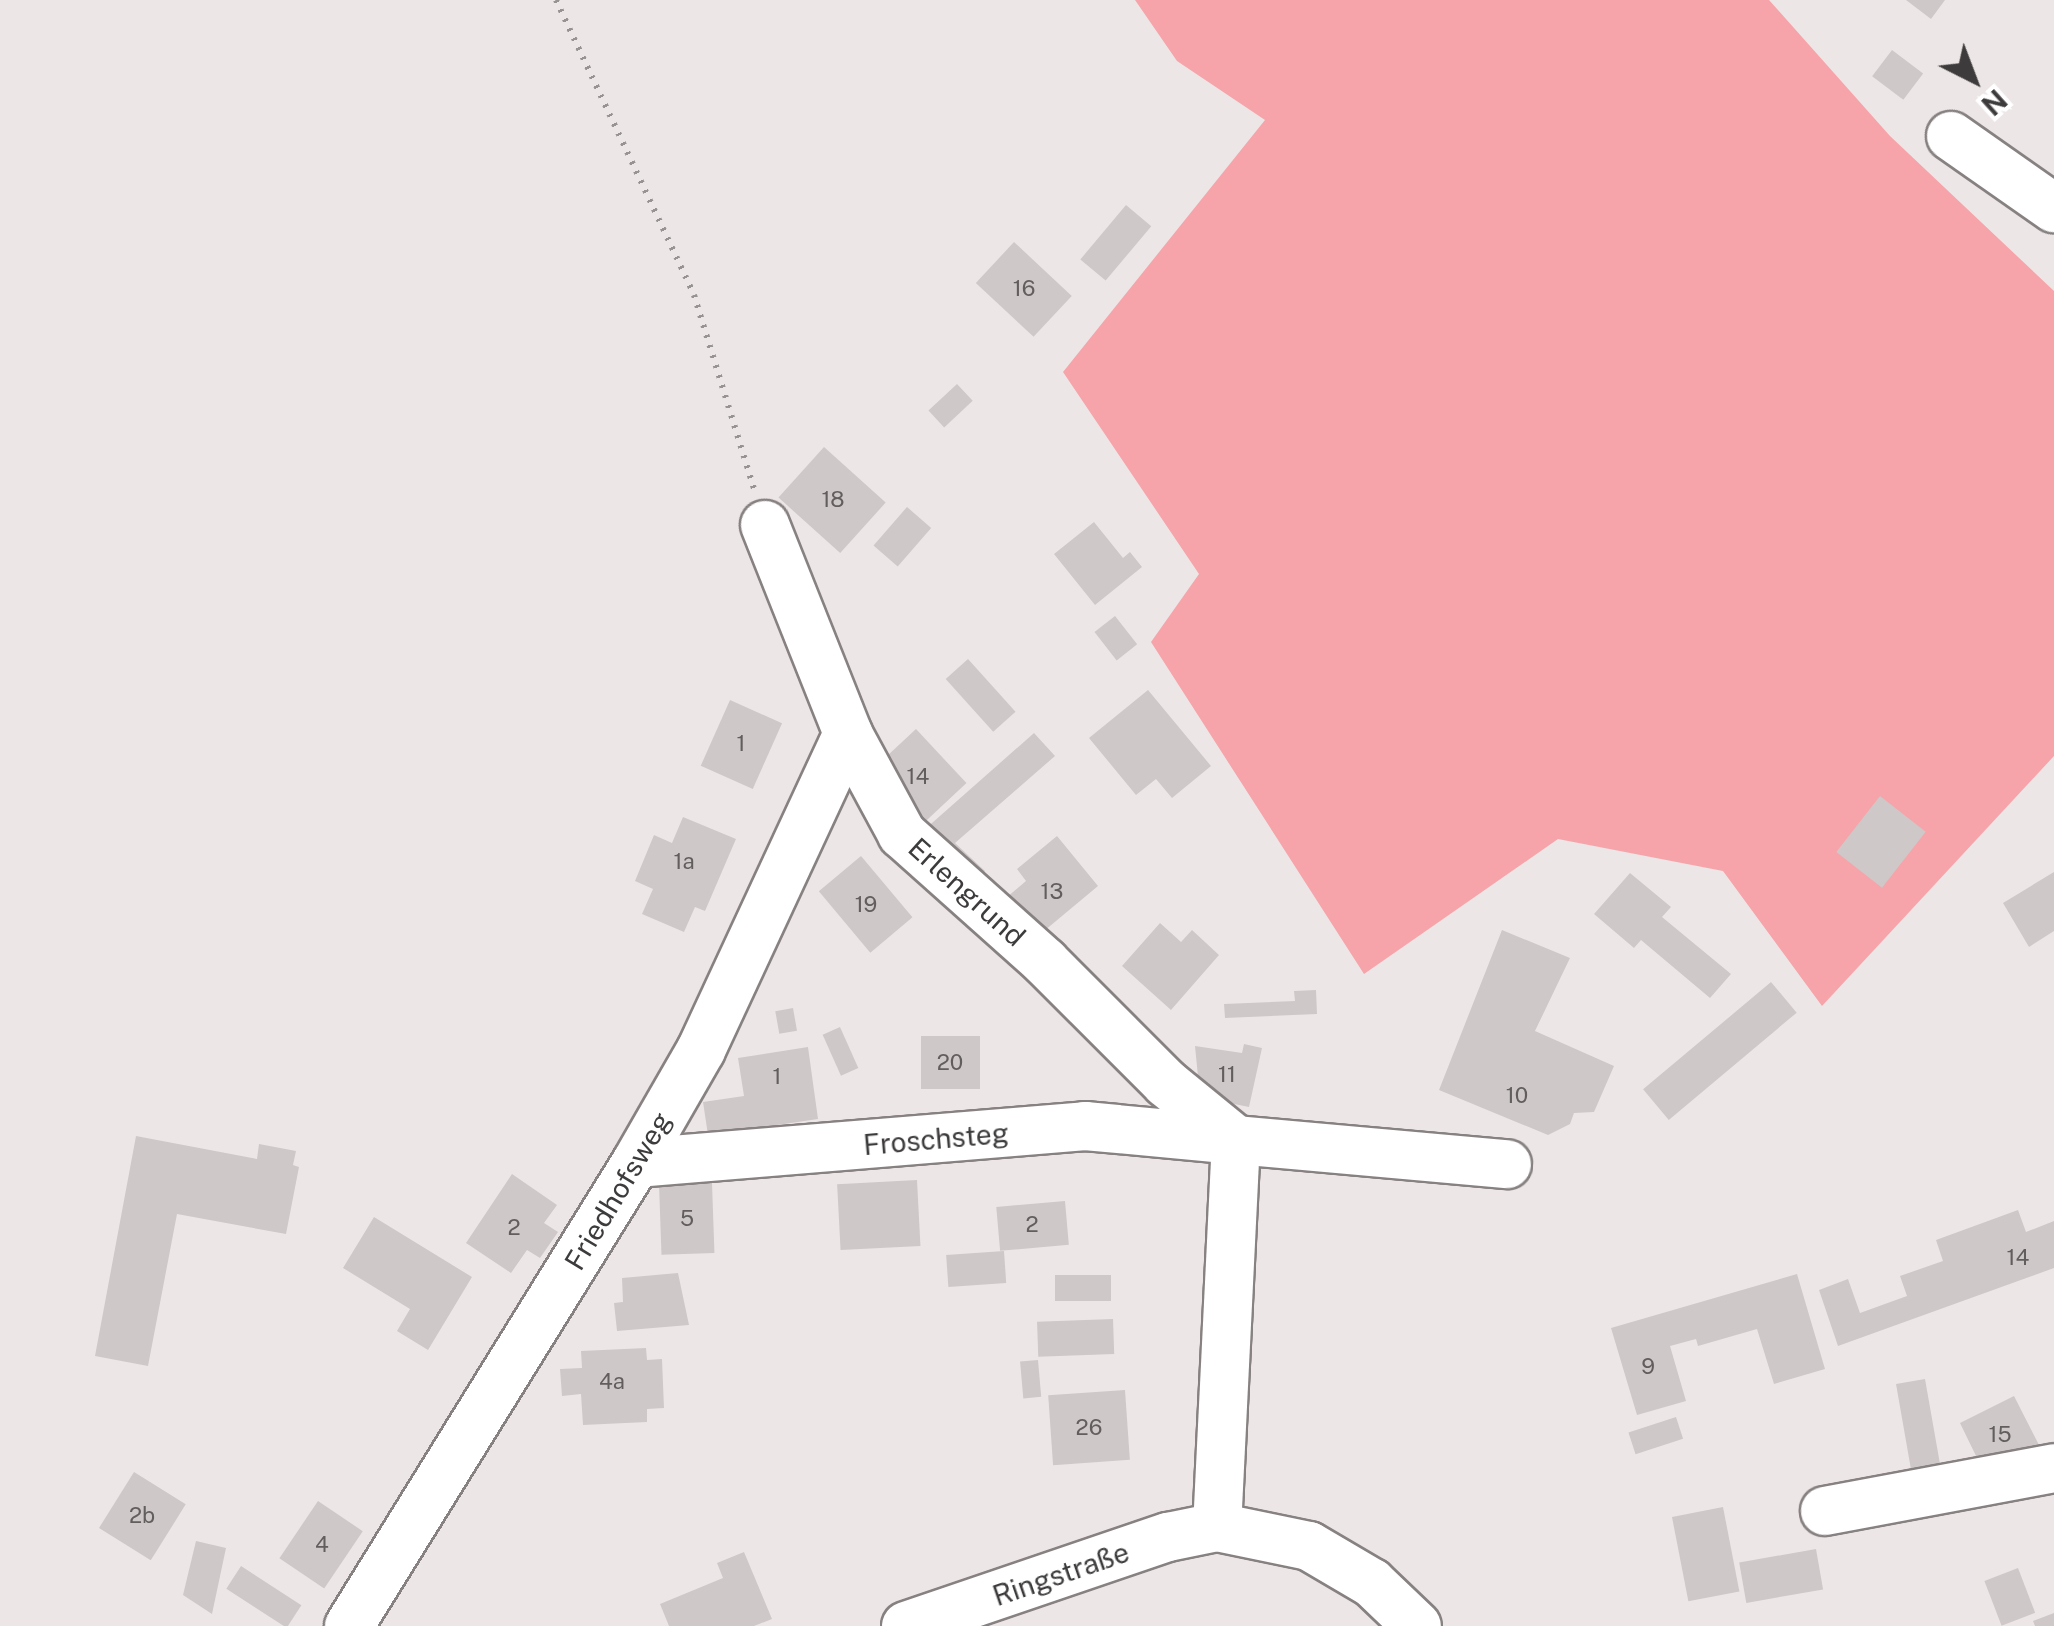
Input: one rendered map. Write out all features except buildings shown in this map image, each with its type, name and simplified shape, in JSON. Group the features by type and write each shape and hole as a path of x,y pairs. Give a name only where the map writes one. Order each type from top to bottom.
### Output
{"street":[{"path":"1951,136 2054,208"},
{"name":"Erlengrund","path":"765,524 848,734 902,834 1045,962 1166,1083 1236,1140"},
{"name":"Friedhofsweg","path":"349,1626 636,1163 701,1050 848,734"},
{"name":"Froschsteg","path":"636,1163 1086,1126 1236,1140"},
{"path":"1417,1626 1372,1584 1310,1546 1217,1526 1236,1140 1507,1164"},
{"path":"1825,1511 2054,1468"},
{"name":"Ringstraße","path":"906,1626 1168,1537 1217,1526"}],"path":[{"path":"556,0 694,295 765,524"}],"shaded area":[{"path":"1135,0 1769,0 1890,136 2054,291 2054,756 1822,1006 1723,871 1558,839 1364,974 1151,642 1199,574 1063,372 1265,120 1177,61"}]}
